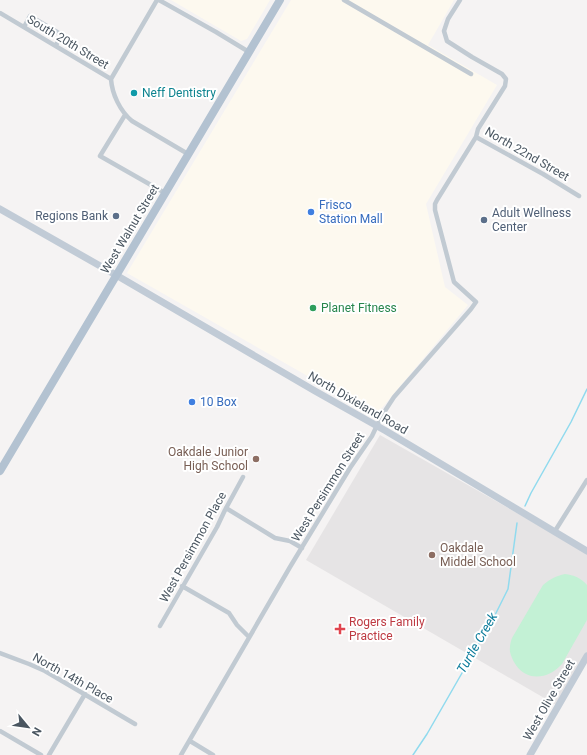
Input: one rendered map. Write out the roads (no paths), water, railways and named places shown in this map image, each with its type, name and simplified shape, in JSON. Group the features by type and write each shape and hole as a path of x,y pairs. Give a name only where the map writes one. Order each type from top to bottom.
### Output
{"main road":[{"name":"West Walnut Street","path":"0,471 280,0"},
{"name":"North Dixieland Road","path":"0,209 377,426 587,551"},
{"name":"West Olive Street","path":"530,755 586,658"}],"street":[{"path":"111,79 158,0 249,52"},
{"path":"344,0 471,74"},
{"name":"North 22nd Street","path":"460,0 448,19 444,30 447,41 502,74 506,79 504,86 478,129 476,137 579,196"},
{"name":"South 20th Street","path":"0,13 111,79 112,88 125,115 132,121 188,154"},
{"path":"24,27 30,16 62,35 56,46"},
{"path":"125,115 100,156 165,193"},
{"name":"West Persimmon Street","path":"181,755 249,637 350,468 372,436 394,397 476,302 454,282 435,210 435,204 476,137"},
{"name":"West Persimmon Place","path":"160,626 243,478"},
{"path":"555,532 587,480"},
{"path":"226,508 275,538 290,541 302,548"},
{"path":"182,586 229,614 249,637"},
{"name":"North 14th Place","path":"0,653 45,671 135,724"},
{"path":"49,755 85,694"},
{"path":"0,731 41,755"},
{"path":"190,741 213,755"}],"waterway":[{"name":"Turtle Creek","path":"525,506 571,422 587,389"},
{"name":"Turtle Creek","path":"413,755 427,734 493,619 508,589 517,523"}],"place":[{"name":"Neff Dentistry","path":"134,93"},
{"name":"Frisco Station Mall","path":"311,212"},
{"name":"Regions Bank","path":"116,216"},
{"name":"Adult Wellness Center","path":"484,220"},
{"name":"Planet Fitness","path":"313,308"},
{"name":"10 Box","path":"192,402"},
{"name":"Oakdale Junior High School","path":"256,459"},
{"name":"Oakdale Middel School","path":"432,555"},
{"name":"Rogers Family Practice","path":"340,629"}]}
